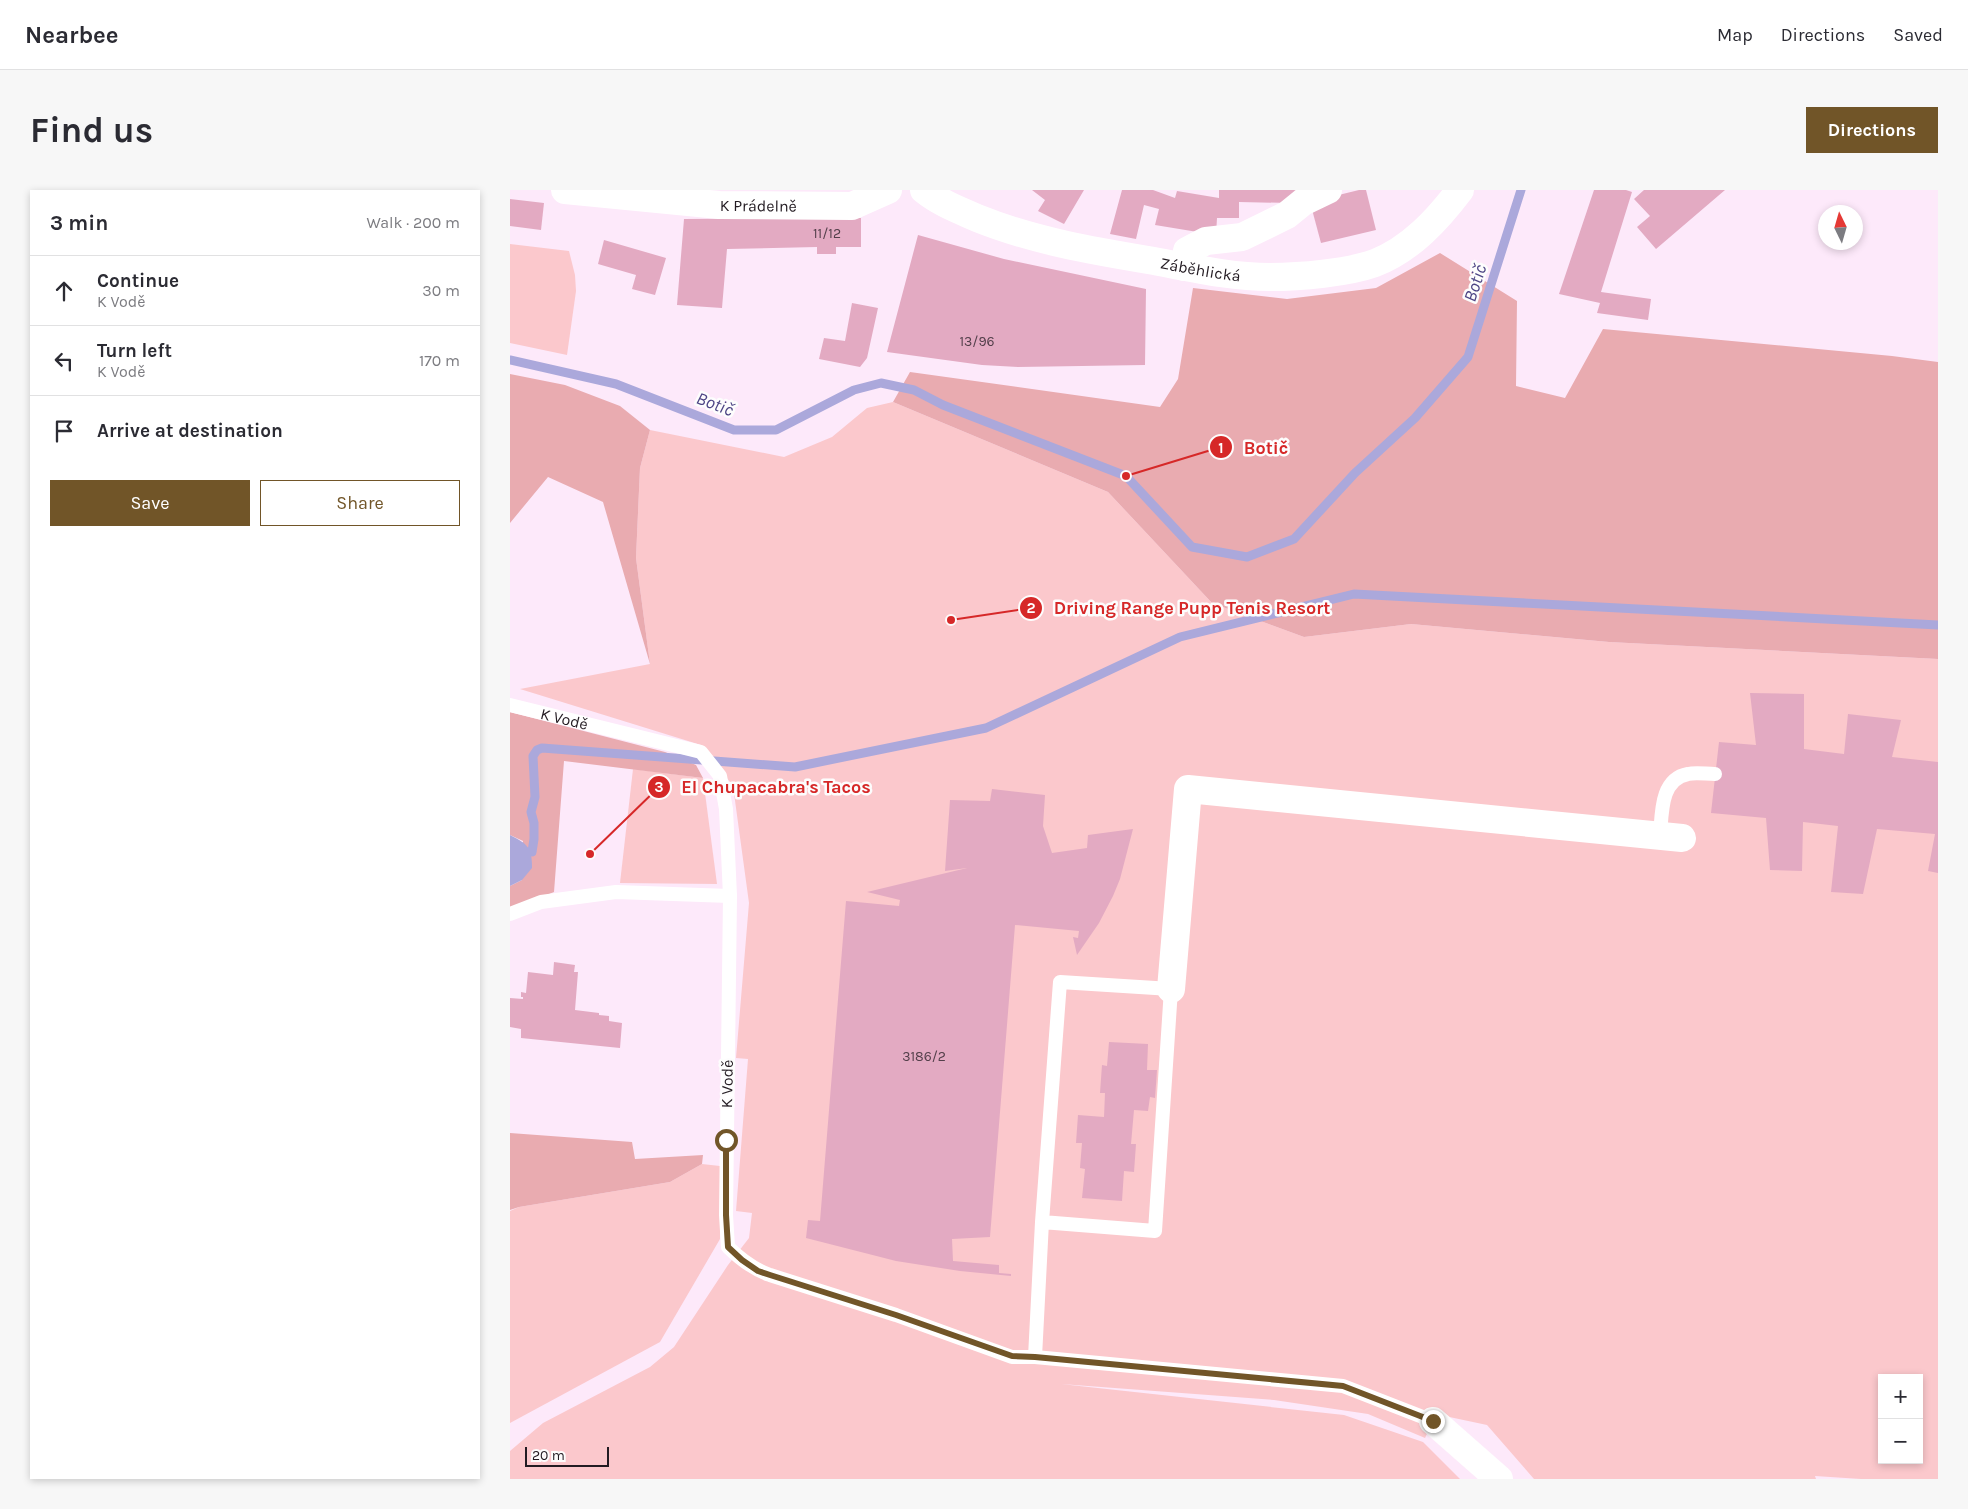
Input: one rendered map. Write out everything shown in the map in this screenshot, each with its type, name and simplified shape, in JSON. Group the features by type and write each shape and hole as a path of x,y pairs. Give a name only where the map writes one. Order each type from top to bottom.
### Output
{"street":[{"name":"K Prádelně","path":"565,190 719,205 852,206 888,190"},
{"name":"Záběhlická","path":"924,190 955,209 1018,233 1068,246 1222,273 1270,277 1314,274 1374,263 1388,257 1433,223 1460,190"},
{"path":"1184,267 1186,251 1206,241 1242,237 1287,215 1303,202 1328,190"},
{"path":"1171,989 1188,789 1671,837"},
{"name":"K Vodě","path":"1433,1421 1499,1479"}],"lane":[{"name":"K Vodě","path":"510,705 700,752 720,776 726,809 730,896 726,1215 728,1247 742,1260 758,1271 896,1315 1012,1356 1343,1386 1433,1421"},
{"path":"1671,837 1663,802 1667,789 1676,778 1689,773 1715,774"},
{"path":"510,914 541,902 616,892 730,896"},
{"path":"1035,1357 1042,1222 1060,982 1171,989 1155,1231 1042,1222"}],"shaded area":[{"path":"510,244 569,251 575,275 576,291 567,355 510,343"},
{"path":"1440,253 1517,301 1516,386 1565,398 1603,329 1938,362 1938,659 1609,642 1411,624 1304,637 1212,603 1108,492 893,402 910,372 1160,407 1178,379 1193,288 1287,299 1376,288"},
{"path":"510,374 565,385 620,406 650,430 640,468 636,558 650,664 603,502 548,477 510,523"},
{"path":"893,402 1108,492 1212,603 1304,637 1411,624 1609,642 1938,659 1938,1479 1861,1479 1815,1476 1816,1479 1534,1479 1487,1425 1440,1415 1433,1421 1425,1438 1368,1414 1274,1400 1061,1384 1344,1415 1423,1442 1460,1479 510,1479 510,1451 543,1423 650,1367 674,1347 728,1265 749,1238 752,1213 736,1211 748,1059 736,1058 749,903 733,786 701,745 520,689 650,664 636,558 640,468 650,430 784,457 832,437 867,408"},
{"path":"510,712 665,752 696,765 703,778 564,761 554,892 510,910 510,886 522,880 523,841 510,835"},
{"path":"633,769 703,778 717,884 620,883"},
{"path":"510,1133 632,1142 635,1159 703,1155 702,1164 670,1182 510,1210"},
{"path":"702,1164 720,1166 720,1239 660,1342 510,1423 510,1211 519,1207 670,1182"}],"water":[{"path":"510,835 528,847 532,868 522,880 510,886"}],"building":[{"path":"1032,190 1084,190 1064,224 1038,211 1045,200"},
{"path":"1122,190 1153,190 1175,198 1177,191 1219,198 1219,190 1298,190 1291,203 1239,202 1239,218 1217,218 1216,235 1155,225 1159,209 1144,205 1136,239 1110,234"},
{"path":"1366,190 1376,230 1321,243 1310,202"},
{"path":"1594,190 1626,190 1632,192 1601,292 1651,299 1648,320 1597,313 1600,303 1559,294"},
{"path":"1644,190 1725,190 1656,249 1637,227 1650,216 1634,199"},
{"path":"510,199 544,203 541,230 510,226"},
{"path":"861,218 861,247 836,247 836,254 817,254 817,247 727,249 722,308 677,305 684,219"},
{"path":"918,235 1004,259 1146,289 1145,365 1018,367 982,365 887,352"},
{"path":"604,240 666,258 655,295 632,289 636,275 598,264"},
{"path":"852,303 878,308 867,358 860,367 819,359 824,338 845,341"},
{"path":"1750,693 1804,694 1804,749 1844,754 1848,714 1901,720 1892,757 1938,762 1938,873 1928,871 1935,834 1877,829 1863,894 1831,892 1838,826 1803,822 1802,871 1770,870 1766,818 1711,813 1719,742 1756,745"},
{"path":"992,789 1045,795 1043,826 1052,853 1087,848 1088,835 1133,829 1120,879 1113,896 1099,923 1077,955 1073,937 1078,938 1079,931 1015,925 990,1237 952,1239 953,1261 999,1265 999,1273 1011,1274 1011,1276 960,1271 896,1261 806,1238 808,1220 820,1221 846,901 899,906 900,900 867,892 967,868 945,871 950,800 990,801"},
{"path":"554,962 575,965 574,972 578,972 575,1010 599,1013 599,1015 609,1016 609,1021 622,1023 620,1048 521,1038 521,1029 510,1027 510,998 523,999 521,992 526,993 528,972 553,975"},
{"path":"1109,1042 1148,1044 1147,1070 1157,1070 1155,1098 1150,1097 1148,1111 1134,1110 1131,1144 1136,1144 1134,1172 1124,1171 1122,1201 1082,1198 1085,1169 1080,1168 1082,1143 1076,1143 1078,1115 1104,1117 1105,1093 1100,1093 1102,1065 1107,1066"}],"waterway":[{"name":"Botič","path":"510,360 616,384 734,430 776,430 854,390 881,383 914,390 943,405 1126,476 1192,547 1247,557 1294,539 1355,473 1415,418 1468,357 1521,190"},
{"path":"510,852 532,852 534,823 531,812 535,797 533,756 537,750 542,748 795,767 986,728 1180,637 1354,594 1938,625"}],"place":[{"name":"Botič","path":"1126,476"},
{"name":"Driving Range Pupp Tenis Resort","path":"951,620"},
{"name":"El Chupacabra's Tacos","path":"590,854"}],"route":[{"path":"726,1140 728,1247 758,1271 896,1315 1012,1356 1343,1386 1433,1421"}]}
